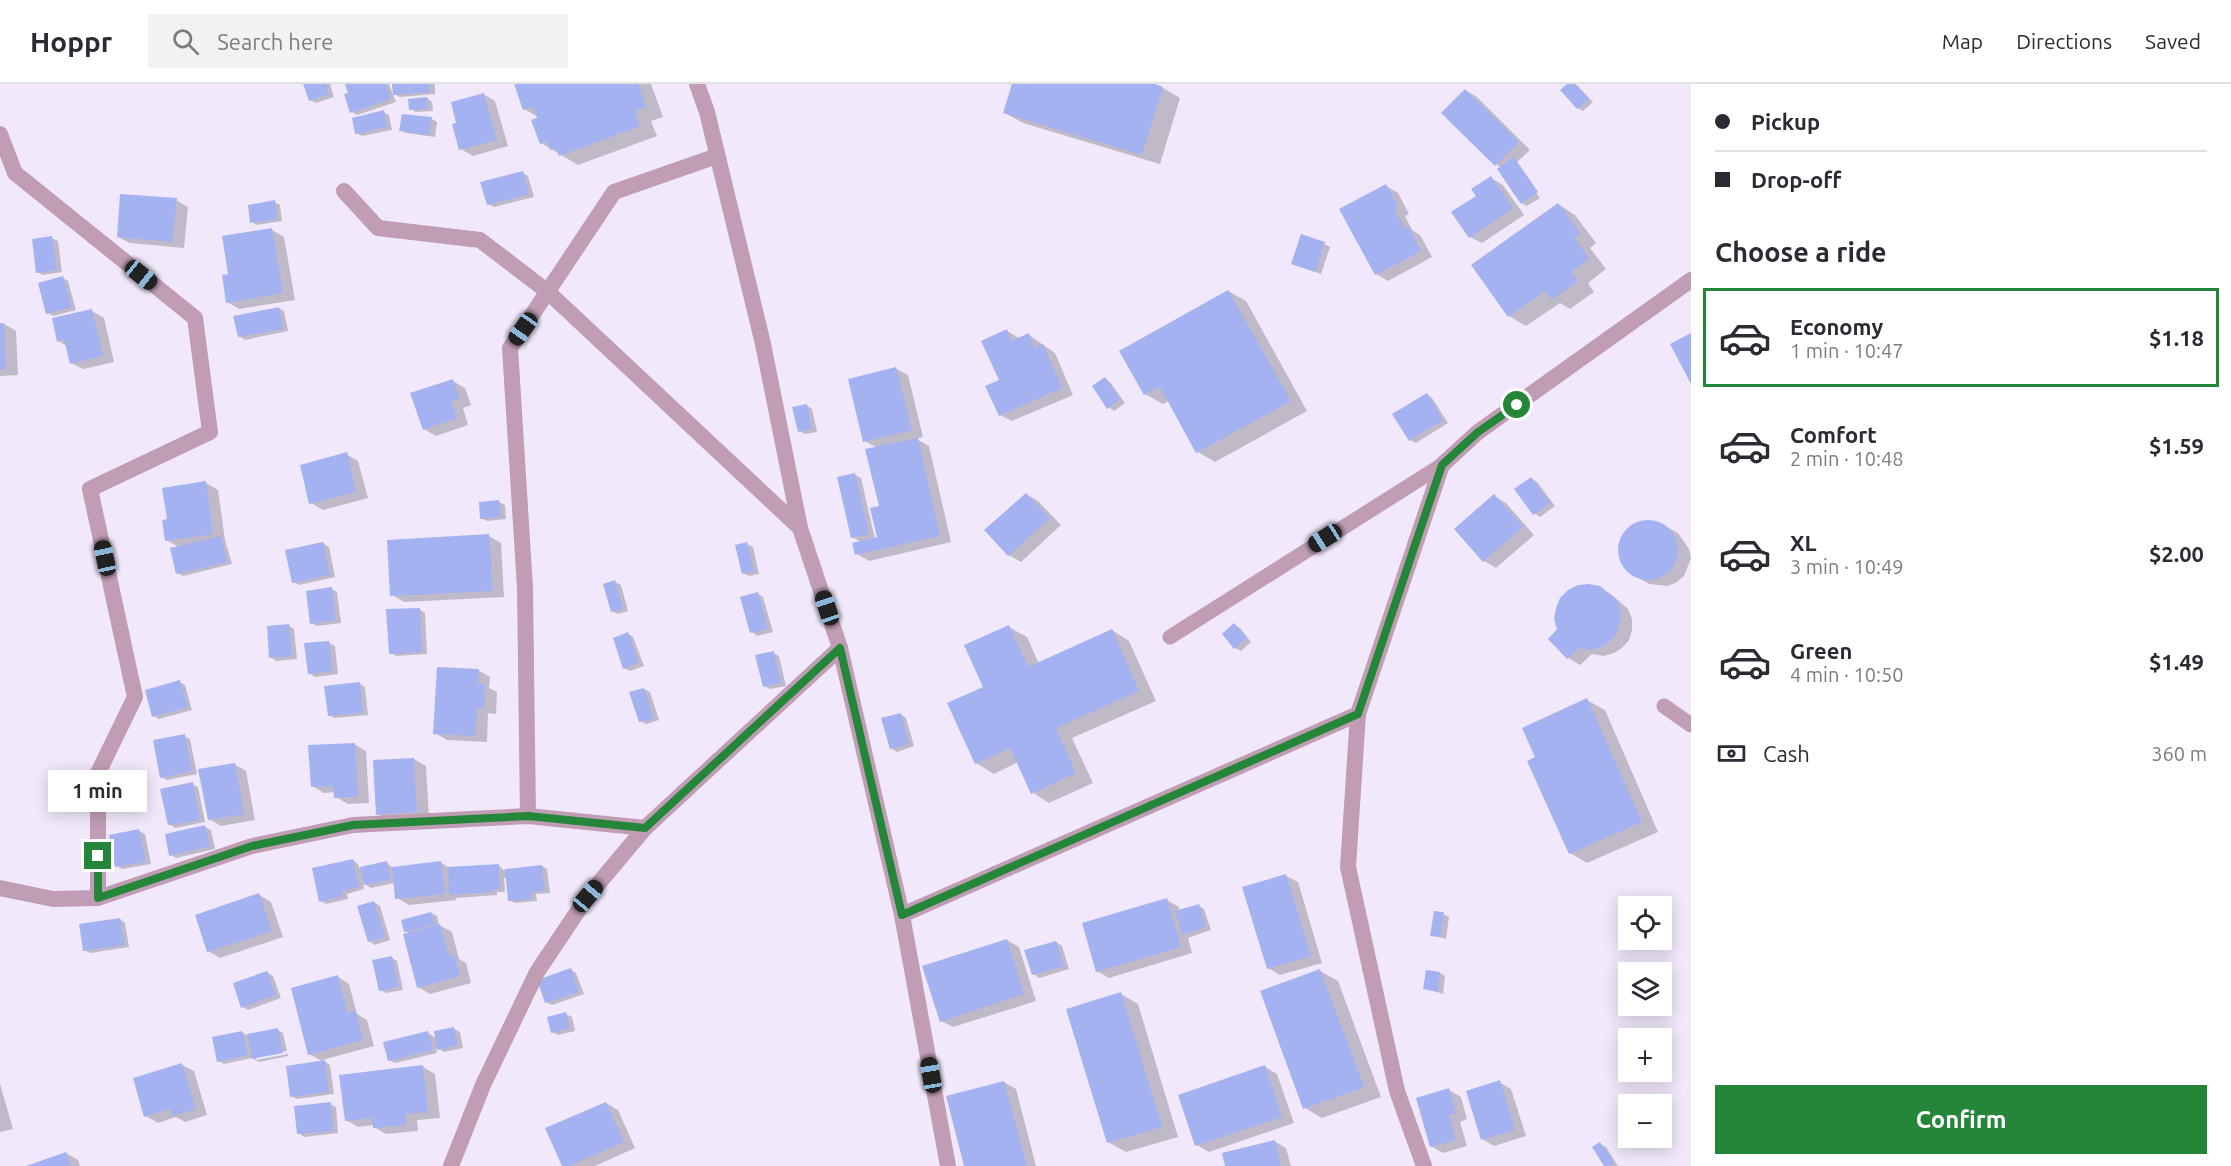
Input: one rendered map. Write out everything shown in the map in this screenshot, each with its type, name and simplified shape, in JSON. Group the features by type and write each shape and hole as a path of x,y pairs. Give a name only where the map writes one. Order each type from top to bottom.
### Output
{"street":[{"path":"697,84 708,112 763,344 800,528 840,648 902,915 948,1166"},
{"path":"0,134 15,173 195,318 210,432 90,489 135,697 98,772 98,898"},
{"path":"528,816 525,588 510,348 614,192 717,156"},
{"path":"344,191 378,228 480,240 548,292 800,528"},
{"path":"1424,1166 1397,1091 1347,867 1358,714 1442,465 1478,432 1691,280"},
{"path":"451,1166 483,1085 537,972 588,896 645,828 840,648"},
{"path":"902,915 1358,714"},
{"path":"0,888 53,899 98,898 252,846 353,825 528,816 645,828"}],"lane":[{"path":"1170,637 1442,465"},
{"path":"1664,706 1691,725"}],"building":[{"path":"303,84 326,84 329,94 309,101"},
{"path":"345,84 386,84 391,99 350,113 344,94 348,93"},
{"path":"392,84 430,84 430,92 393,95"},
{"path":"514,84 638,84 646,107 635,111 640,126 559,156 556,148 550,150 547,141 540,144 531,120 537,118 533,106 523,110"},
{"path":"1012,84 1155,84 1163,87 1142,155 1003,113"},
{"path":"1567,84 1575,84 1589,99 1577,109 1560,90"},
{"path":"1465,89 1519,142 1495,166 1441,113"},
{"path":"484,93 497,140 459,150 452,124 456,123 451,102"},
{"path":"427,97 428,109 409,110 408,99"},
{"path":"384,110 387,127 355,134 352,118"},
{"path":"402,114 432,117 429,135 399,131"},
{"path":"1514,157 1538,192 1521,204 1497,169"},
{"path":"523,171 529,194 487,205 480,182"},
{"path":"1491,176 1513,208 1469,238 1451,212 1476,196 1471,189"},
{"path":"1386,184 1398,207 1394,209 1404,228 1408,226 1421,251 1375,275 1339,209"},
{"path":"120,194 177,198 172,242 117,237"},
{"path":"275,200 277,219 250,223 248,205"},
{"path":"1558,203 1580,233 1574,237 1589,259 1571,272 1578,281 1552,300 1545,291 1508,317 1471,265"},
{"path":"272,228 283,293 226,303 222,275 228,274 222,236"},
{"path":"1301,234 1325,242 1315,272 1291,264"},
{"path":"52,236 57,270 36,273 32,239"},
{"path":"63,276 72,307 46,314 38,283"},
{"path":"1228,290 1291,401 1196,453 1160,387 1144,395 1119,351"},
{"path":"279,307 283,329 238,337 233,316"},
{"path":"92,309 103,356 70,364 64,339 57,342 52,318"},
{"path":"0,323 4,323 6,369 0,370"},
{"path":"1007,329 1011,341 1029,333 1035,348 1043,344 1062,388 999,416 985,386 999,380 981,341"},
{"path":"1691,333 1691,384 1670,344"},
{"path":"896,367 912,430 863,442 848,379"},
{"path":"1105,377 1120,399 1107,409 1092,386"},
{"path":"453,379 460,399 451,402 457,418 423,430 410,393"},
{"path":"1427,393 1443,420 1409,441 1392,414"},
{"path":"807,404 812,429 798,432 792,407"},
{"path":"918,438 940,536 855,555 852,543 877,537 870,508 879,506 865,449"},
{"path":"347,452 356,492 309,504 300,465"},
{"path":"855,473 869,534 851,538 837,477"},
{"path":"1531,477 1550,503 1533,515 1514,489"},
{"path":"206,481 213,534 165,541 162,520 167,519 162,488"},
{"path":"1026,493 1050,518 1008,556 984,530"},
{"path":"1494,494 1523,527 1483,562 1454,529"},
{"path":"499,500 501,517 480,519 479,502"},
{"path":"1642,520 1654,520 1670,528 1676,538 1678,550 1676,562 1670,572 1654,580 1642,580 1626,572 1618,556 1618,544 1626,528"},
{"path":"489,534 493,591 390,596 387,540"},
{"path":"221,536 227,562 176,574 170,548"},
{"path":"323,542 330,575 292,583 285,550"},
{"path":"747,542 754,571 742,574 735,545"},
{"path":"615,580 623,609 611,612 603,584"},
{"path":"1578,585 1600,586 1617,600 1621,611 1617,633 1601,647 1591,650 1579,648 1567,659 1548,639 1557,629 1554,619 1556,608 1560,598 1568,590"},
{"path":"332,587 336,620 310,624 306,591"},
{"path":"758,592 768,629 750,633 740,597"},
{"path":"420,608 422,652 389,654 386,609"},
{"path":"1234,623 1247,638 1234,649 1222,634"},
{"path":"289,624 292,656 269,658 267,626"},
{"path":"1009,625 1028,667 1112,629 1139,691 1056,728 1076,773 1031,794 1010,748 975,764 947,703 983,687 964,645"},
{"path":"628,632 639,663 623,669 613,638"},
{"path":"329,641 333,671 308,674 304,643"},
{"path":"774,651 781,683 763,687 755,655"},
{"path":"437,667 479,669 478,684 485,684 484,708 477,707 475,736 433,734"},
{"path":"180,680 188,707 152,717 145,690"},
{"path":"360,682 363,713 328,716 324,686"},
{"path":"644,688 654,718 639,722 629,692"},
{"path":"1587,698 1642,822 1569,854 1527,761 1535,757 1522,728"},
{"path":"901,713 909,744 890,749 881,718"},
{"path":"185,734 192,771 160,778 153,740"},
{"path":"355,743 358,797 334,798 333,786 311,787 308,745"},
{"path":"414,758 417,812 376,815 373,760"},
{"path":"235,763 244,814 208,820 198,769"},
{"path":"193,782 200,820 168,825 160,789"},
{"path":"205,825 210,846 169,856 165,834"},
{"path":"139,829 146,862 115,867 109,835"},
{"path":"353,859 359,887 342,891 343,896 319,902 312,868"},
{"path":"387,861 391,880 364,885 360,867"},
{"path":"441,861 445,894 395,899 392,867"},
{"path":"499,864 500,889 492,890 492,892 449,895 448,867"},
{"path":"542,865 545,891 531,892 532,899 508,901 505,869"},
{"path":"1286,874 1311,956 1267,969 1242,887"},
{"path":"259,893 272,931 207,952 195,915"},
{"path":"1167,898 1181,947 1096,972 1082,923"},
{"path":"374,901 385,937 368,942 357,906"},
{"path":"1199,904 1206,927 1182,935 1175,911"},
{"path":"1434,911 1444,912 1440,937 1430,936"},
{"path":"431,912 435,924 404,932 401,920"},
{"path":"120,918 125,945 83,951 79,924"},
{"path":"440,924 449,955 454,954 460,976 417,988 403,934"},
{"path":"1007,939 1024,994 940,1022 922,966"},
{"path":"1056,941 1064,966 1032,975 1024,950"},
{"path":"392,956 399,987 379,991 372,960"},
{"path":"571,968 579,992 545,1003 537,980"},
{"path":"1320,969 1364,1087 1303,1109 1260,991"},
{"path":"1426,970 1440,972 1438,992 1423,989"},
{"path":"267,971 276,995 241,1008 233,983"},
{"path":"338,975 347,1013 356,1011 363,1040 308,1055 291,988"},
{"path":"1121,992 1162,1127 1107,1143 1066,1009"},
{"path":"566,1012 570,1028 551,1033 547,1017"},
{"path":"454,1027 458,1045 437,1050 434,1031"},
{"path":"278,1028 283,1053 252,1059 247,1034"},
{"path":"242,1031 248,1055 217,1062 212,1037"},
{"path":"428,1031 433,1050 388,1061 383,1042"},
{"path":"325,1060 329,1092 290,1097 286,1066"},
{"path":"182,1063 196,1109 172,1116 170,1109 144,1117 133,1078"},
{"path":"423,1065 428,1112 405,1114 406,1125 373,1128 372,1118 345,1121 339,1075"},
{"path":"1265,1065 1282,1117 1195,1146 1178,1095"},
{"path":"1500,1080 1515,1130 1481,1140 1466,1091"},
{"path":"1004,1081 1027,1166 964,1166 946,1096"},
{"path":"1449,1088 1456,1113 1449,1115 1456,1140 1430,1147 1416,1098"},
{"path":"331,1102 333,1131 297,1134 294,1106"},
{"path":"606,1102 624,1142 569,1166 562,1166 545,1128"},
{"path":"1275,1140 1281,1166 1225,1166 1222,1153"},
{"path":"1600,1142 1614,1163 1610,1166 1604,1166 1592,1147"},
{"path":"66,1152 71,1166 26,1166"}],"route":[{"path":"98,856 98,898 252,846 353,825 528,816 645,828 840,648 902,915 1358,714 1442,465 1478,432 1517,405"}]}
